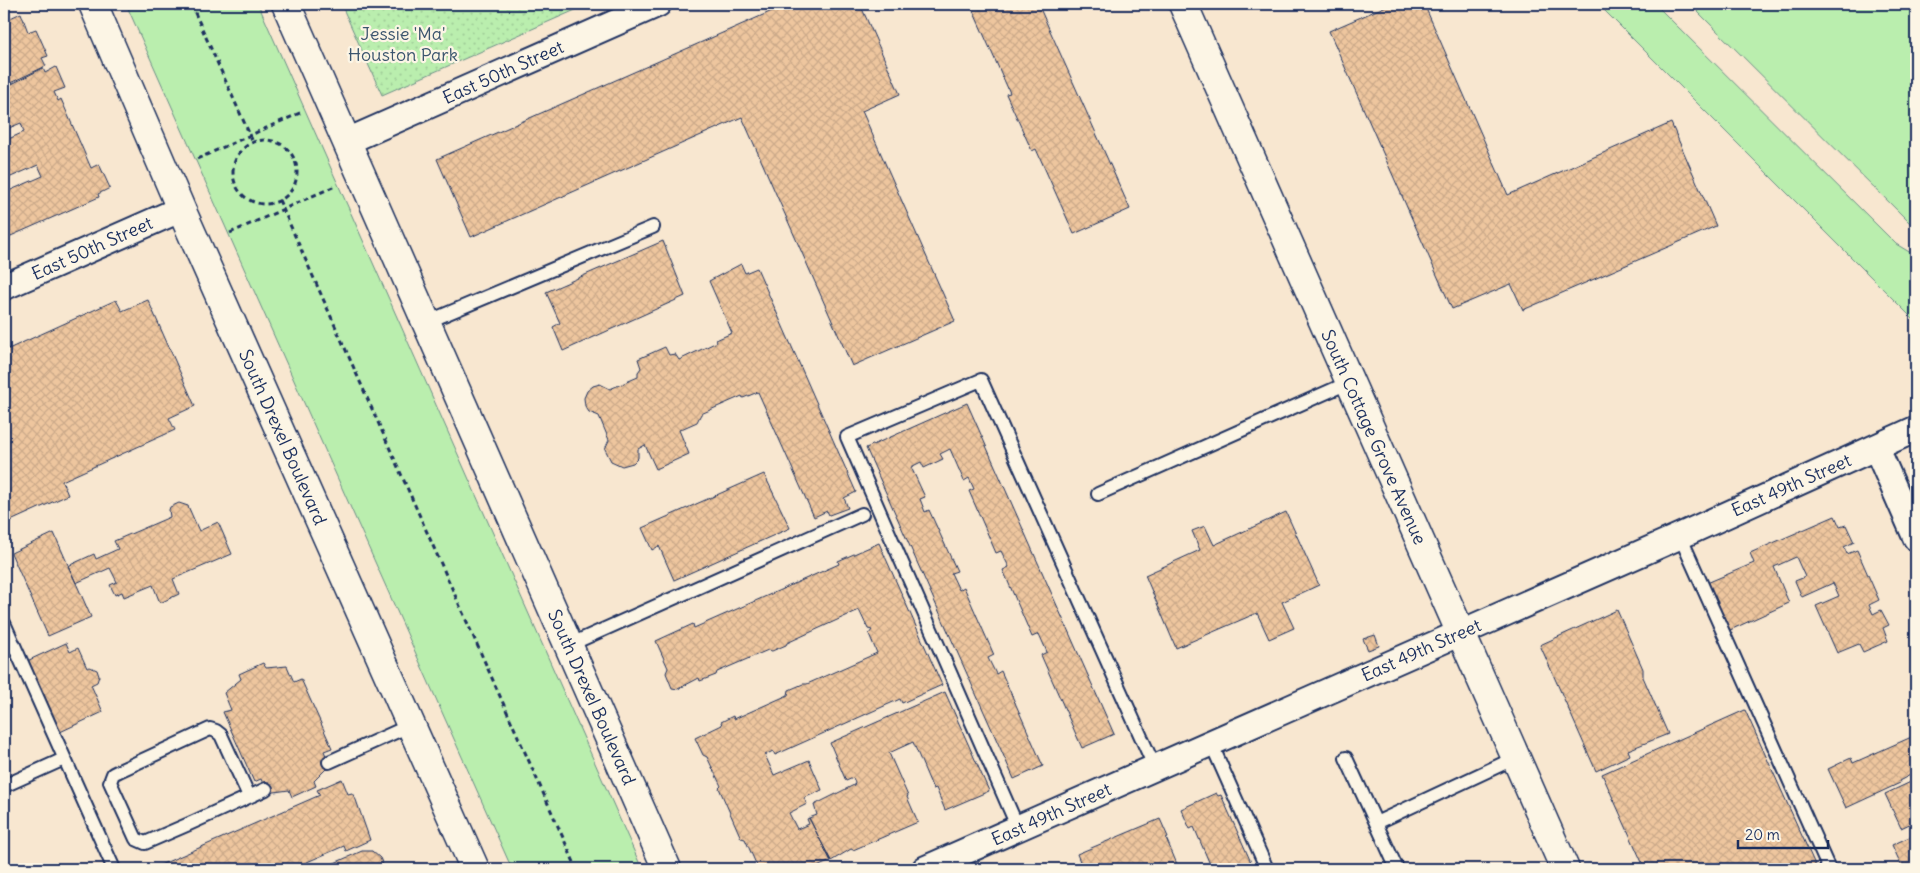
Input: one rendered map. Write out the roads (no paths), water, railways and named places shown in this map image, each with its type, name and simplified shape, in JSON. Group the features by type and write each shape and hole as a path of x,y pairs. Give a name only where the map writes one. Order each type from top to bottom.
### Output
{"street":[{"name":"South Drexel Boulevard","path":"93,4 181,209 475,869"},
{"name":"South Drexel Boulevard","path":"286,4 348,141 667,869"},
{"name":"East 50th Street","path":"348,141 658,4"},
{"name":"South Cottage Grove Avenue","path":"1183,4 1565,869"},
{"name":"East 50th Street","path":"4,287 181,209"},
{"name":"East 49th Street","path":"925,869 1680,536 1916,429"},
{"path":"1876,447 1916,538"}],"lane":[{"path":"427,322 653,227"},
{"path":"1018,828 847,437 981,380 1155,768"},
{"path":"1098,494 1350,382"},
{"path":"569,645 862,514"},
{"path":"1680,536 1829,869"},
{"path":"4,623 114,869"},
{"path":"329,762 411,725"},
{"path":"249,796 221,735 210,729 113,774 110,782 136,839 145,842 189,824 249,796 266,788"},
{"path":"1211,743 1267,869"},
{"path":"1346,758 1396,869"},
{"path":"1376,823 1515,758"},
{"path":"4,786 64,759"}],"park label":[{"name":"Jessie 'Ma' Houston Park","path":"403,43"}]}
